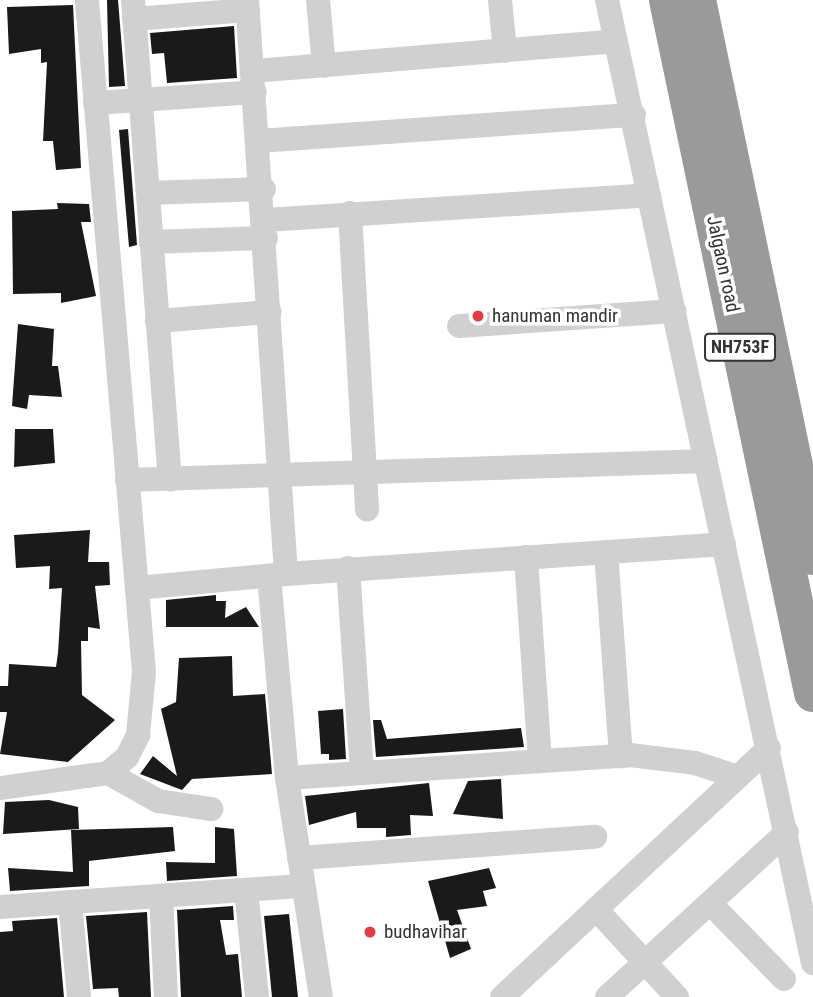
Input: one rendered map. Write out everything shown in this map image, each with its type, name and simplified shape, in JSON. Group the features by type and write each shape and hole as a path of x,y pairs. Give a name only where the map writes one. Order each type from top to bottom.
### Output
{"highway":[{"name":"Jalgaon road","path":"668,0 813,693"},
{"name":"Jalgaon road","path":"697,0 813,556"}],"street":[{"path":"0,788 108,773 127,757 138,734 144,672 87,0"},
{"path":"318,0 324,65"},
{"path":"500,0 505,51"},
{"path":"607,0 635,116 649,195 813,963"},
{"path":"170,480 133,9 248,5 264,189 280,477 277,575 287,778 321,997"},
{"path":"95,103 140,100 254,82 324,65 616,41"},
{"path":"258,141 635,116"},
{"path":"148,193 264,189"},
{"path":"151,242 266,229 350,213 649,195"},
{"path":"350,213 367,510"},
{"path":"157,321 270,312"},
{"path":"459,326 674,312"},
{"path":"127,480 706,461"},
{"path":"137,588 348,568 724,544"},
{"path":"606,552 621,756"},
{"path":"526,557 540,761"},
{"path":"348,568 362,773"},
{"path":"502,997 769,748"},
{"path":"287,778 621,756 695,763 737,777"},
{"path":"108,773 158,801 211,809"},
{"path":"607,997 787,832"},
{"path":"299,859 595,837"},
{"path":"0,907 303,886"},
{"path":"246,890 257,997"},
{"path":"161,896 166,997"},
{"path":"70,902 79,997"},
{"path":"710,903 784,979"},
{"path":"596,909 677,997"}],"building":[{"path":"107,0 118,0 125,86 109,87"},
{"path":"73,5 81,168 56,170 53,141 43,141 47,62 41,63 41,49 9,54 7,7"},
{"path":"234,26 237,78 167,83 164,53 152,54 150,33"},
{"path":"128,129 137,245 129,247 119,130"},
{"path":"57,203 89,204 91,222 81,222 96,296 61,303 61,293 13,294 12,211 58,209"},
{"path":"18,324 54,329 52,366 58,366 62,397 29,395 27,409 12,406"},
{"path":"15,429 53,429 55,463 14,467"},
{"path":"90,530 88,562 109,562 110,585 95,586 100,629 88,627 88,641 81,641 82,695 115,720 68,762 0,754 7,712 0,712 0,686 8,686 9,664 56,667 58,653 62,588 49,589 50,566 16,568 14,535"},
{"path":"216,595 216,601 226,601 225,618 246,607 259,627 166,627 166,600"},
{"path":"232,656 233,696 265,694 272,774 192,779 182,790 140,774 153,756 177,776 161,709 176,702 179,658"},
{"path":"343,709 346,759 329,760 329,754 321,754 318,711"},
{"path":"373,720 381,720 387,739 521,728 524,747 376,757"},
{"path":"501,779 503,819 453,814 468,781"},
{"path":"429,783 433,816 410,815 411,835 386,837 386,828 357,828 356,812 309,825 305,796"},
{"path":"49,800 78,807 79,829 3,834 5,802"},
{"path":"173,827 175,851 89,861 89,886 10,891 8,868 73,872 71,830"},
{"path":"215,827 234,829 237,876 167,881 166,862 215,863"},
{"path":"489,868 496,888 483,891 487,906 457,910 471,949 450,958 428,881"},
{"path":"233,906 234,920 220,920 226,955 238,954 242,997 181,997 177,910"},
{"path":"147,912 151,997 119,997 118,988 93,989 86,916"},
{"path":"289,914 298,997 272,997 264,916"},
{"path":"57,918 64,997 0,997 0,932 13,931 12,921"}],"place":[{"name":"hanuman mandir","path":"478,316"},
{"name":"budhavihar","path":"370,932"}]}
